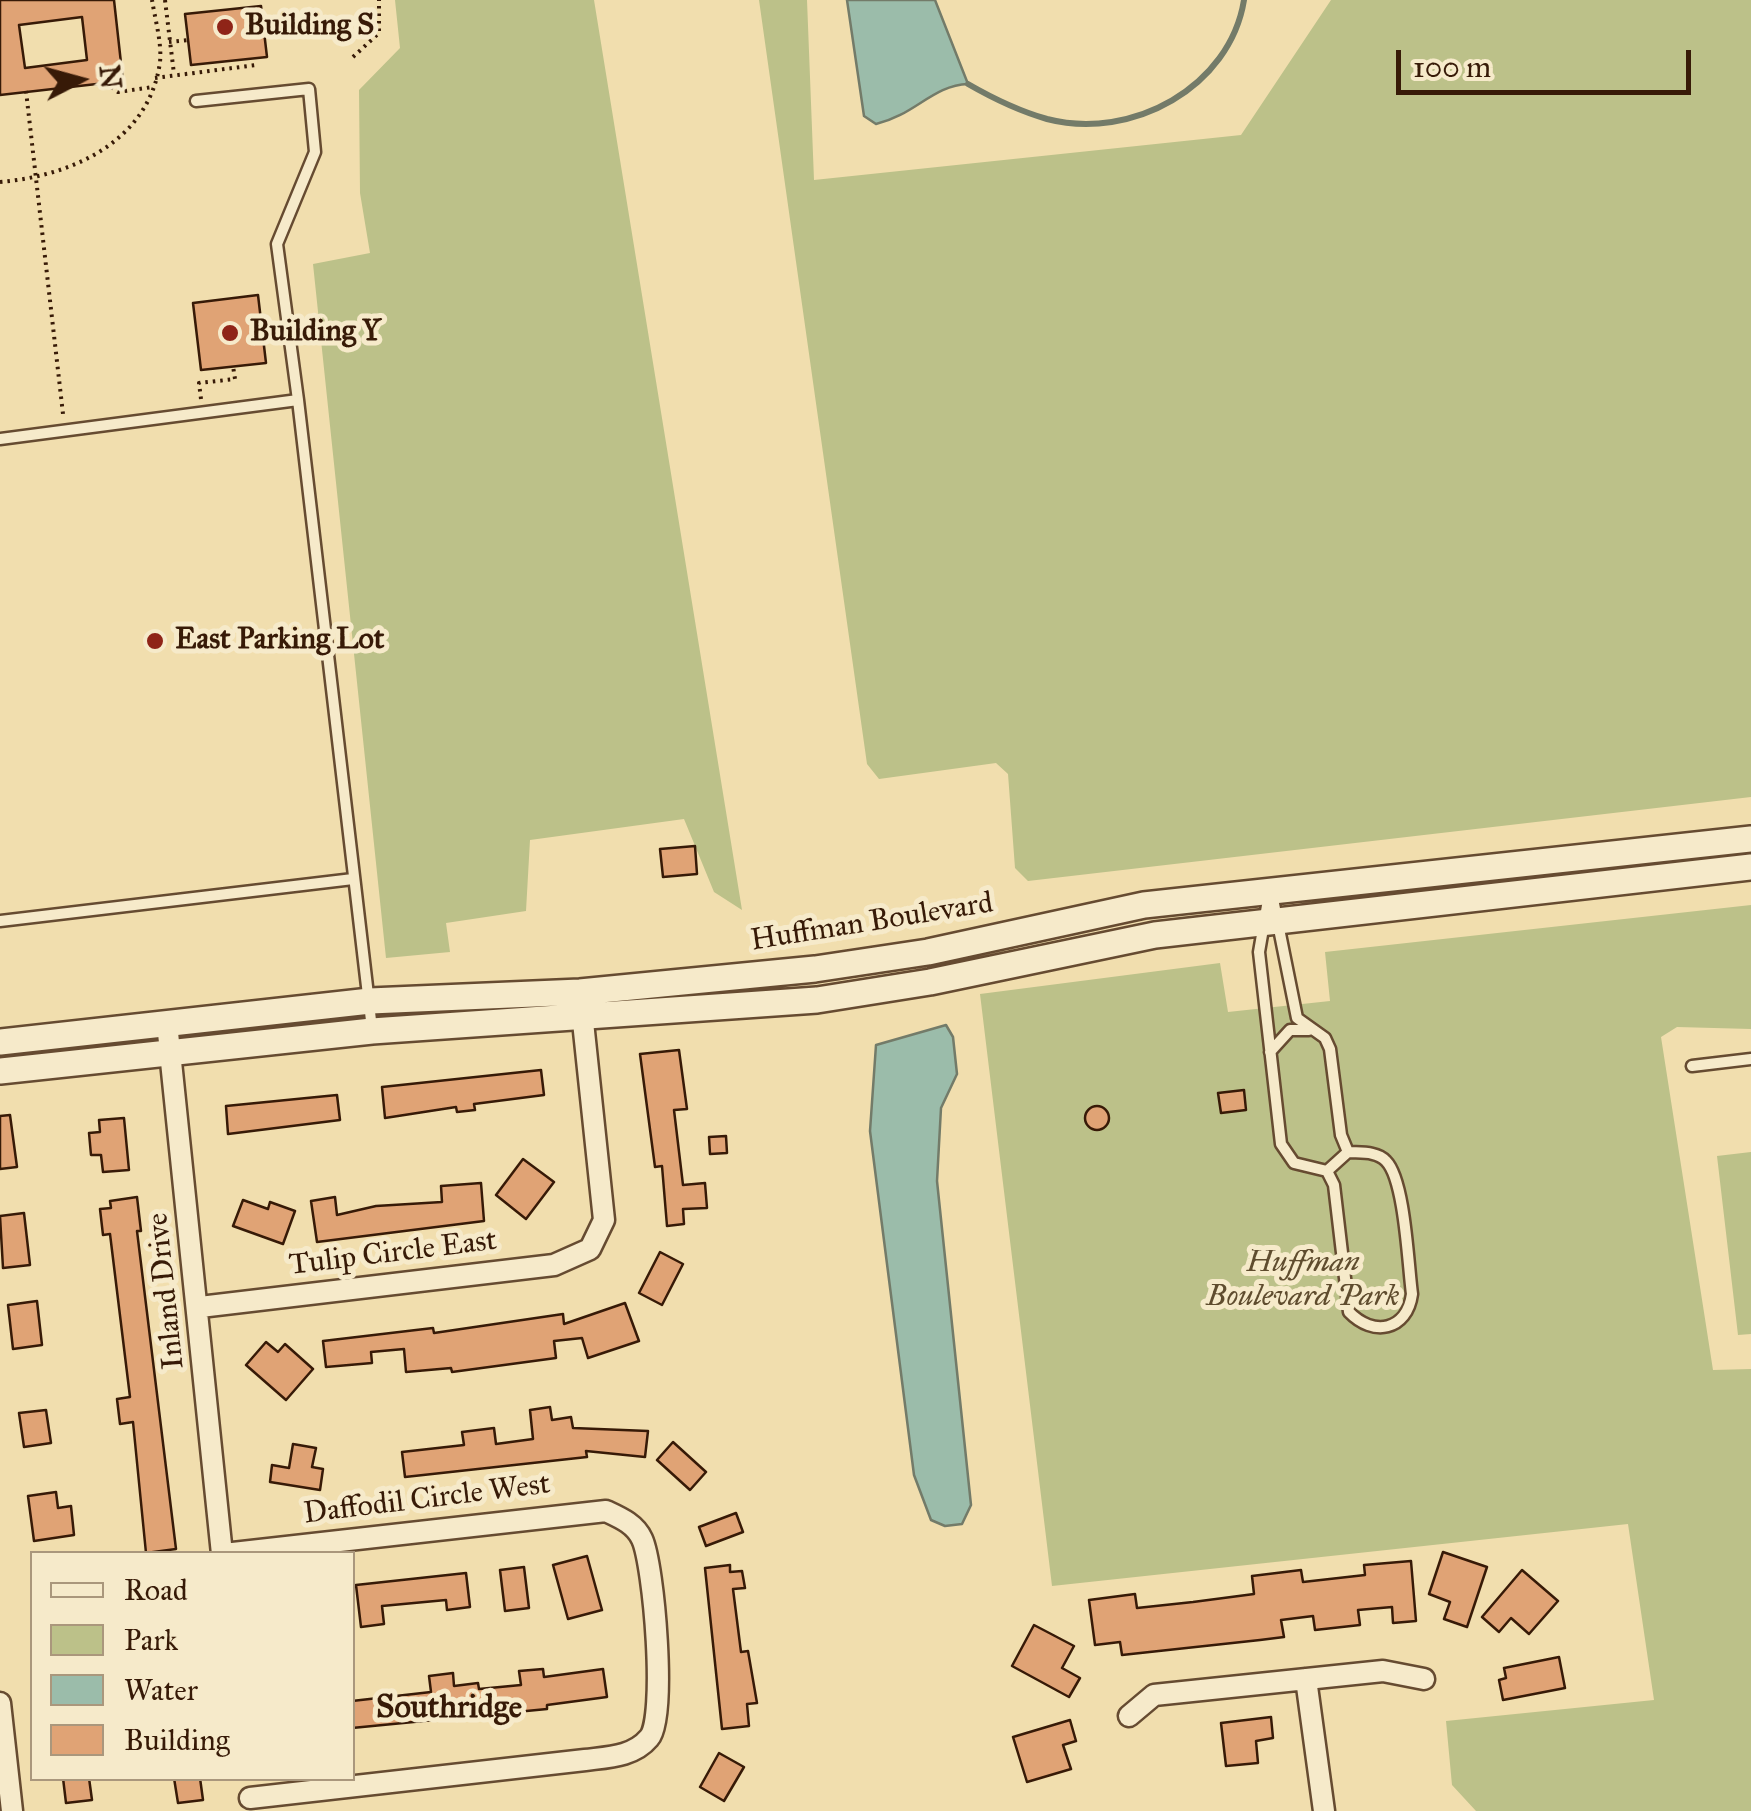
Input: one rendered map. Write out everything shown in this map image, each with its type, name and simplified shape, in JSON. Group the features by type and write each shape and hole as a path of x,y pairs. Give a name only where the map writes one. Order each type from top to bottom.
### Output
{"street":[{"name":"Huffman Boulevard","path":"0,1042 370,1001 580,992 815,970 928,952 1144,905 1270,888 1751,839"},
{"path":"0,1071 372,1030 583,1019 817,1000 930,982 1155,935 1751,867"},
{"path":"580,992 583,1019"},
{"name":"Tulip Circle East","path":"200,1307 554,1265 590,1249 604,1220 583,1019"},
{"name":"Inland Drive","path":"168,1023 223,1551"},
{"name":"Daffodil Circle West","path":"249,1551 606,1512 634,1526 646,1550 660,1696 652,1736 625,1754 250,1796"},
{"path":"1129,1716 1154,1696 1384,1671 1424,1679"},
{"path":"1306,1680 1324,1811"},
{"path":"0,1703 12,1811"}],"lane":[{"path":"196,102 309,89 316,152 276,244 372,1030"},
{"path":"0,439 298,400"},
{"path":"0,921 353,879"},
{"path":"1270,888 1272,922 1297,1018 1325,1038 1330,1049 1341,1136 1348,1152"},
{"path":"1272,922 1258,952 1281,1144 1294,1163 1327,1172 1334,1185 1349,1312 1362,1325 1383,1329 1399,1322 1410,1308 1412,1294 1396,1179 1387,1161 1377,1154 1348,1152 1327,1172"},
{"path":"1270,1052 1290,1030 1309,1030"},
{"path":"1692,1066 1751,1060"}],"path":[{"path":"0,182 37,178 85,162 110,146 141,112 160,60 152,0"},
{"path":"164,0 174,74"},
{"path":"353,57 379,32 379,0"},
{"path":"170,42 188,40"},
{"path":"155,78 256,66"},
{"path":"106,83 118,92 152,87"},
{"path":"26,91 64,418"}],"green space":[{"path":"395,0 594,0 742,910 714,892 684,819 530,840 526,911 446,923 450,952 386,958 313,264 370,253 360,193 359,90 400,48"},
{"path":"759,0 807,0 814,180 1241,135 1331,0 1751,0 1751,797 1028,881 1015,868 1008,774 996,763 879,779 867,764"},
{"name":"Huffman Boulevard Park","path":"1751,905 1751,1029 1677,1027 1661,1037 1713,1370 1751,1369 1751,1811 1476,1811 1452,1785 1446,1721 1654,1700 1628,1524 1052,1586 980,994 1220,963 1228,1012 1330,1001 1325,952"},
{"path":"1751,1152 1751,1334 1738,1335 1717,1156"}],"water":[{"path":"847,0 935,0 968,84 944,89 890,120 876,124 864,116"},
{"path":"946,1025 953,1037 957,1074 941,1108 937,1181 971,1505 962,1524 945,1526 931,1520 914,1475 870,1131 876,1045"}],"building":[{"path":"0,0 114,0 123,81 0,95","holes":["82,17 87,60 25,68 19,25"]},
{"name":"Building S","path":"261,6 267,57 191,65 185,14"},
{"name":"Building Y","path":"258,295 266,363 201,370 193,303"},
{"path":"695,846 697,874 663,877 660,849"},
{"path":"679,1050 687,1109 674,1110 683,1185 705,1183 707,1208 683,1209 684,1224 667,1226 662,1166 655,1167 640,1054"},
{"path":"541,1070 544,1095 474,1104 475,1110 457,1112 456,1107 385,1118 382,1087"},
{"path":"1244,1090 1246,1110 1221,1113 1218,1093"},
{"path":"337,1095 340,1120 228,1134 226,1106"},
{"path":"1097,1106 1106,1109 1106,1127 1097,1130 1088,1127 1085,1118 1088,1109"},
{"path":"10,1115 17,1167 0,1169 0,1116"},
{"path":"124,1118 129,1170 103,1172 101,1155 91,1155 89,1133 100,1132 99,1120"},
{"path":"726,1136 727,1153 710,1154 709,1137"},
{"path":"523,1159 554,1182 526,1219 496,1195"},
{"path":"481,1183 484,1221 317,1242 311,1201 335,1197 337,1215 376,1206 442,1202 441,1186"},
{"path":"137,1197 141,1231 137,1231 176,1549 146,1551 133,1422 120,1424 117,1399 130,1397 110,1234 103,1235 100,1209 111,1208 110,1201"},
{"path":"243,1200 268,1209 270,1202 295,1211 283,1244 233,1226"},
{"path":"24,1213 30,1265 3,1268 0,1216"},
{"path":"660,1252 683,1264 662,1305 639,1293"},
{"path":"37,1301 42,1345 13,1349 8,1305"},
{"path":"625,1303 639,1341 588,1358 582,1338 554,1341 556,1358 452,1372 451,1368 406,1372 404,1349 371,1352 372,1363 326,1367 323,1341 433,1328 434,1333 563,1314 564,1324"},
{"path":"266,1342 278,1352 285,1344 313,1369 286,1400 246,1365"},
{"path":"550,1407 552,1420 571,1417 573,1428 648,1431 645,1457 586,1451 587,1457 405,1477 402,1452 464,1445 462,1432 494,1428 496,1444 533,1439 530,1410"},
{"path":"46,1410 51,1443 24,1447 19,1413"},
{"path":"673,1442 706,1472 690,1490 657,1460"},
{"path":"293,1444 316,1448 312,1467 323,1469 320,1490 270,1482 272,1465 289,1468"},
{"path":"56,1492 58,1508 71,1506 74,1535 34,1541 28,1496"},
{"path":"736,1513 743,1532 706,1546 699,1527"},
{"path":"1443,1552 1487,1567 1467,1627 1444,1619 1450,1602 1429,1594"},
{"path":"587,1556 602,1610 568,1619 553,1565"},
{"path":"1411,1561 1416,1621 1393,1623 1392,1607 1358,1610 1360,1625 1315,1630 1313,1616 1281,1620 1284,1637 1122,1655 1120,1642 1095,1645 1089,1600 1135,1594 1137,1608 1193,1602 1254,1594 1252,1576 1301,1570 1303,1582 1365,1575 1364,1565"},
{"path":"730,1565 730,1572 742,1571 745,1588 733,1589 741,1652 748,1651 757,1703 747,1704 749,1726 722,1729 705,1568"},
{"path":"524,1567 529,1608 505,1611 500,1570"},
{"path":"1522,1570 1558,1601 1529,1634 1511,1618 1499,1632 1482,1617"},
{"path":"466,1573 470,1607 447,1610 446,1600 382,1606 384,1624 361,1627 356,1585"},
{"path":"1034,1625 1074,1646 1062,1668 1080,1678 1069,1697 1012,1666"},
{"path":"1559,1657 1565,1688 1503,1700 1499,1680 1506,1678 1504,1668"},
{"path":"543,1669 544,1677 603,1669 607,1697 547,1705 547,1709 355,1728 355,1701 431,1692 429,1676 453,1673 454,1686 478,1683 479,1689 521,1685 519,1671"},
{"path":"1271,1717 1273,1738 1256,1741 1258,1763 1226,1766 1221,1723"},
{"path":"1070,1720 1076,1741 1063,1745 1071,1769 1027,1782 1013,1737"},
{"path":"719,1753 744,1767 724,1801 700,1787"},
{"path":"63,1781 89,1781 92,1800 66,1803"},
{"path":"174,1781 200,1781 203,1800 178,1803"}],"waterway":[{"path":"968,84 1047,119 1079,124 1112,122 1143,114 1198,82 1235,31 1244,0"}],"place":[{"name":"Building S","path":"225,27"},
{"name":"Building Y","path":"230,333"},
{"name":"East Parking Lot","path":"155,641"}],"district":[{"name":"Southridge","path":"449,1709"}]}
